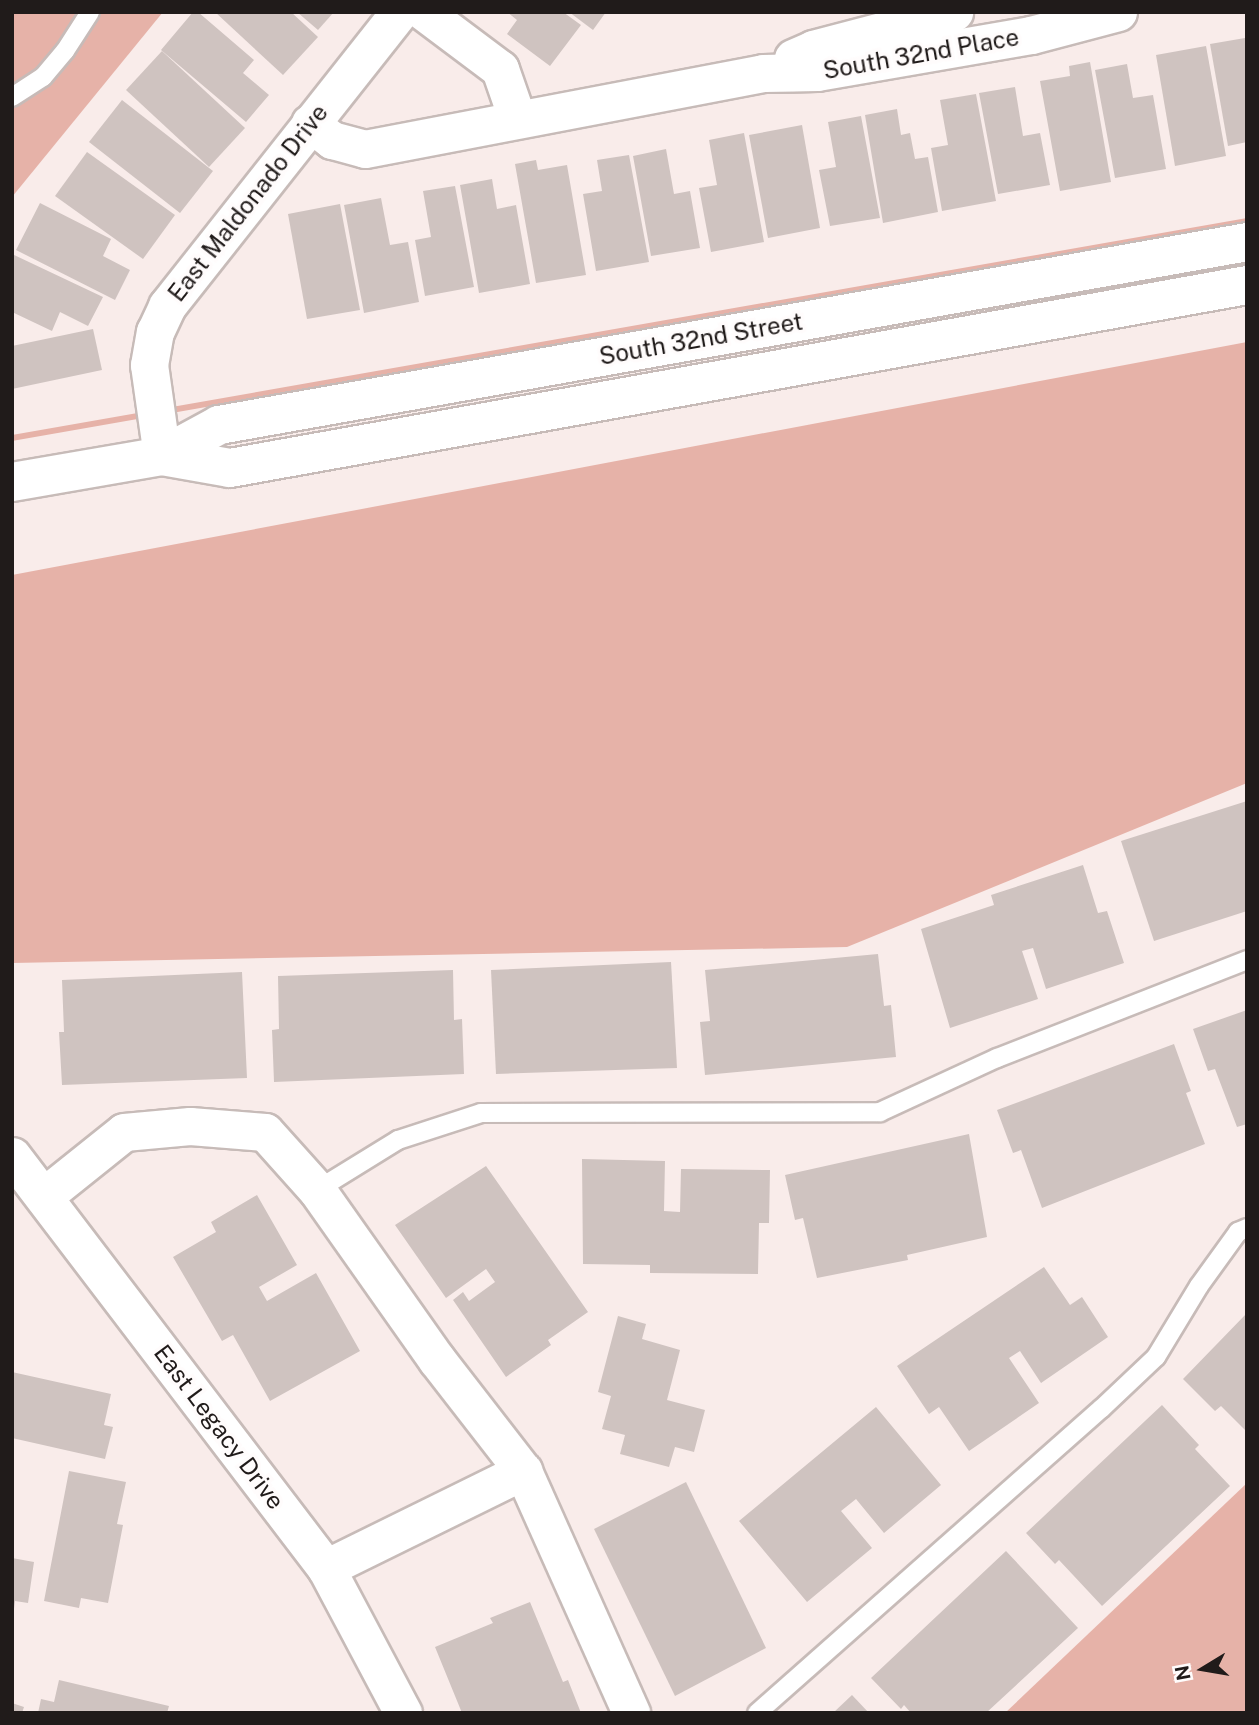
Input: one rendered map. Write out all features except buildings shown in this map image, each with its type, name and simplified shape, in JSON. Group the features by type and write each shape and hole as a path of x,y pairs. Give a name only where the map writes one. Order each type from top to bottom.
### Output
{"main road":[{"name":"South 32nd Street","path":"12,482 162,456 219,425 1247,242"},
{"name":"South 32nd Street","path":"162,456 230,468 1247,285"}],"street":[{"name":"East Maldonado Drive","path":"162,456 149,365 155,332 167,306 399,12"},
{"path":"424,12 500,69 517,118"},
{"name":"South 32nd Place","path":"763,73 813,49 954,12"},
{"name":"South 32nd Place","path":"310,123 332,140 365,149 763,73 817,72 1031,35 1118,12"},
{"path":"44,1196 124,1132 190,1126 265,1132 317,1190 437,1360 523,1471 631,1713"},
{"name":"East Legacy Drive","path":"12,1156 326,1568 404,1713"},
{"path":"326,1568 523,1471"}],"lane":[{"path":"12,97 43,77 65,51 90,12"},
{"path":"317,1190 398,1140 481,1113 880,1111 997,1058 1247,960"},
{"path":"757,1713 1091,1419 1156,1357 1199,1286 1238,1232 1247,1228"}],"shaded area":[{"path":"12,12 163,12 12,197"},
{"path":"1247,218 1247,225 12,441 12,435"},
{"path":"1247,342 1247,783 847,947 12,963 12,575"},
{"path":"1247,1483 1247,1713 1005,1713"}]}
